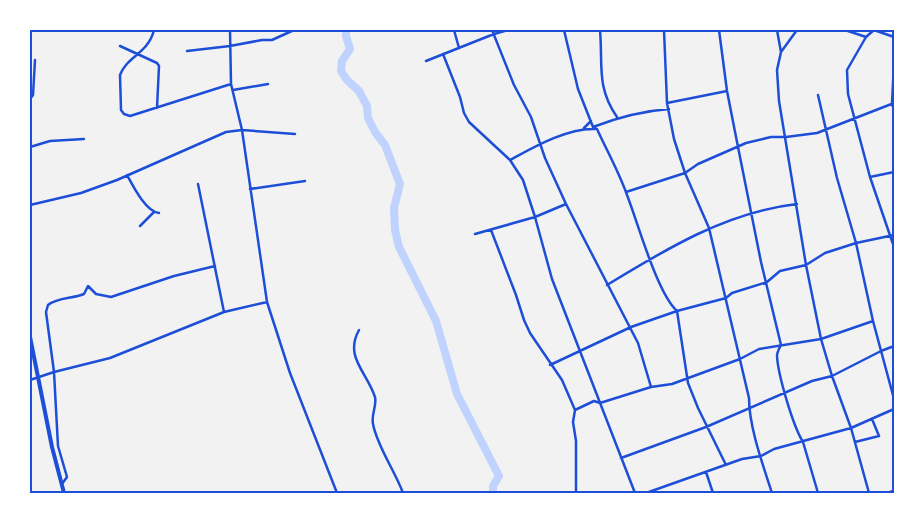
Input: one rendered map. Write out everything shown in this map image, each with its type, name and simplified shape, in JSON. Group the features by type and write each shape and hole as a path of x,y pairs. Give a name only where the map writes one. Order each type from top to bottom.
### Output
{"main road":[{"path":"30,337 52,447 64,493"},
{"path":"888,493 894,491"}],"street":[{"path":"154,30 150,42 133,58 120,75 122,112 130,116 231,84"},
{"path":"230,30 231,84 242,130 267,302 290,373 337,493"},
{"path":"187,51 272,40 294,30"},
{"path":"454,30 459,48"},
{"path":"492,30 514,86 531,117 545,158 566,204 607,285 631,327 638,343 651,387"},
{"path":"426,61 508,30"},
{"path":"564,30 578,89 591,121 626,192 662,289 677,311 688,383 706,427 726,465"},
{"path":"600,30 600,76 607,100 617,117"},
{"path":"664,30 667,103 674,139 685,173 709,228 749,398 749,408 772,493"},
{"path":"719,30 727,91 738,147 781,345 777,355 785,394 798,435 803,442 818,493"},
{"path":"777,30 781,52 777,70 779,101 806,264 821,339 832,376 852,428 869,493"},
{"path":"781,52 798,30"},
{"path":"845,30 866,38"},
{"path":"894,37 874,30 866,38 847,70 848,94 854,118 870,177 892,236 894,247"},
{"path":"120,46 157,63 159,66 157,108"},
{"path":"443,54 460,97 464,114 469,122 510,160 523,180 552,279 635,493"},
{"path":"30,99 33,95 36,60"},
{"path":"894,62 894,110"},
{"path":"232,90 268,84"},
{"path":"667,103 727,91"},
{"path":"818,95 837,178 856,243 873,320 894,400"},
{"path":"626,192 685,173 698,164 746,143 771,137 786,137 817,132 893,103"},
{"path":"510,160 540,144 584,128 595,128 617,117 669,109"},
{"path":"584,128 591,121"},
{"path":"30,205 81,194 226,132 242,130 295,134"},
{"path":"30,146 50,141 84,139"},
{"path":"870,177 894,172"},
{"path":"127,175 139,195 154,212 159,214"},
{"path":"250,189 306,181"},
{"path":"198,184 224,312"},
{"path":"474,234 535,217 566,204"},
{"path":"607,285 650,258 709,228 751,213 797,204"},
{"path":"140,226 154,212"},
{"path":"491,230 524,320 550,364 562,380 575,410 573,422 576,441 576,493"},
{"path":"550,364 631,327 677,311 726,298 732,293 767,282 780,271 806,264 825,253 856,243 892,236"},
{"path":"62,484 67,477 58,446 54,372 46,312 48,305 52,301 84,294 88,286 96,294 111,297 174,276 214,266"},
{"path":"30,380 110,358 224,312 267,302"},
{"path":"575,410 594,402 600,403 651,387 672,384 740,359 759,349 821,339 873,320"},
{"path":"359,330 353,352 375,396 376,403 372,417 378,439 403,493"},
{"path":"621,458 706,427 812,381 832,376 894,346"},
{"path":"646,493 742,459 761,456 774,449 852,428 894,409"},
{"path":"855,442 878,436 872,419"},
{"path":"52,447 58,446"},
{"path":"706,472 714,493"}],"waterway":[{"path":"346,30 350,49 342,61 341,71 347,80 359,91 367,106 368,118 375,132 385,145 400,184 394,208 395,230 399,247 436,321 457,394 499,476 493,486 493,493"}]}
